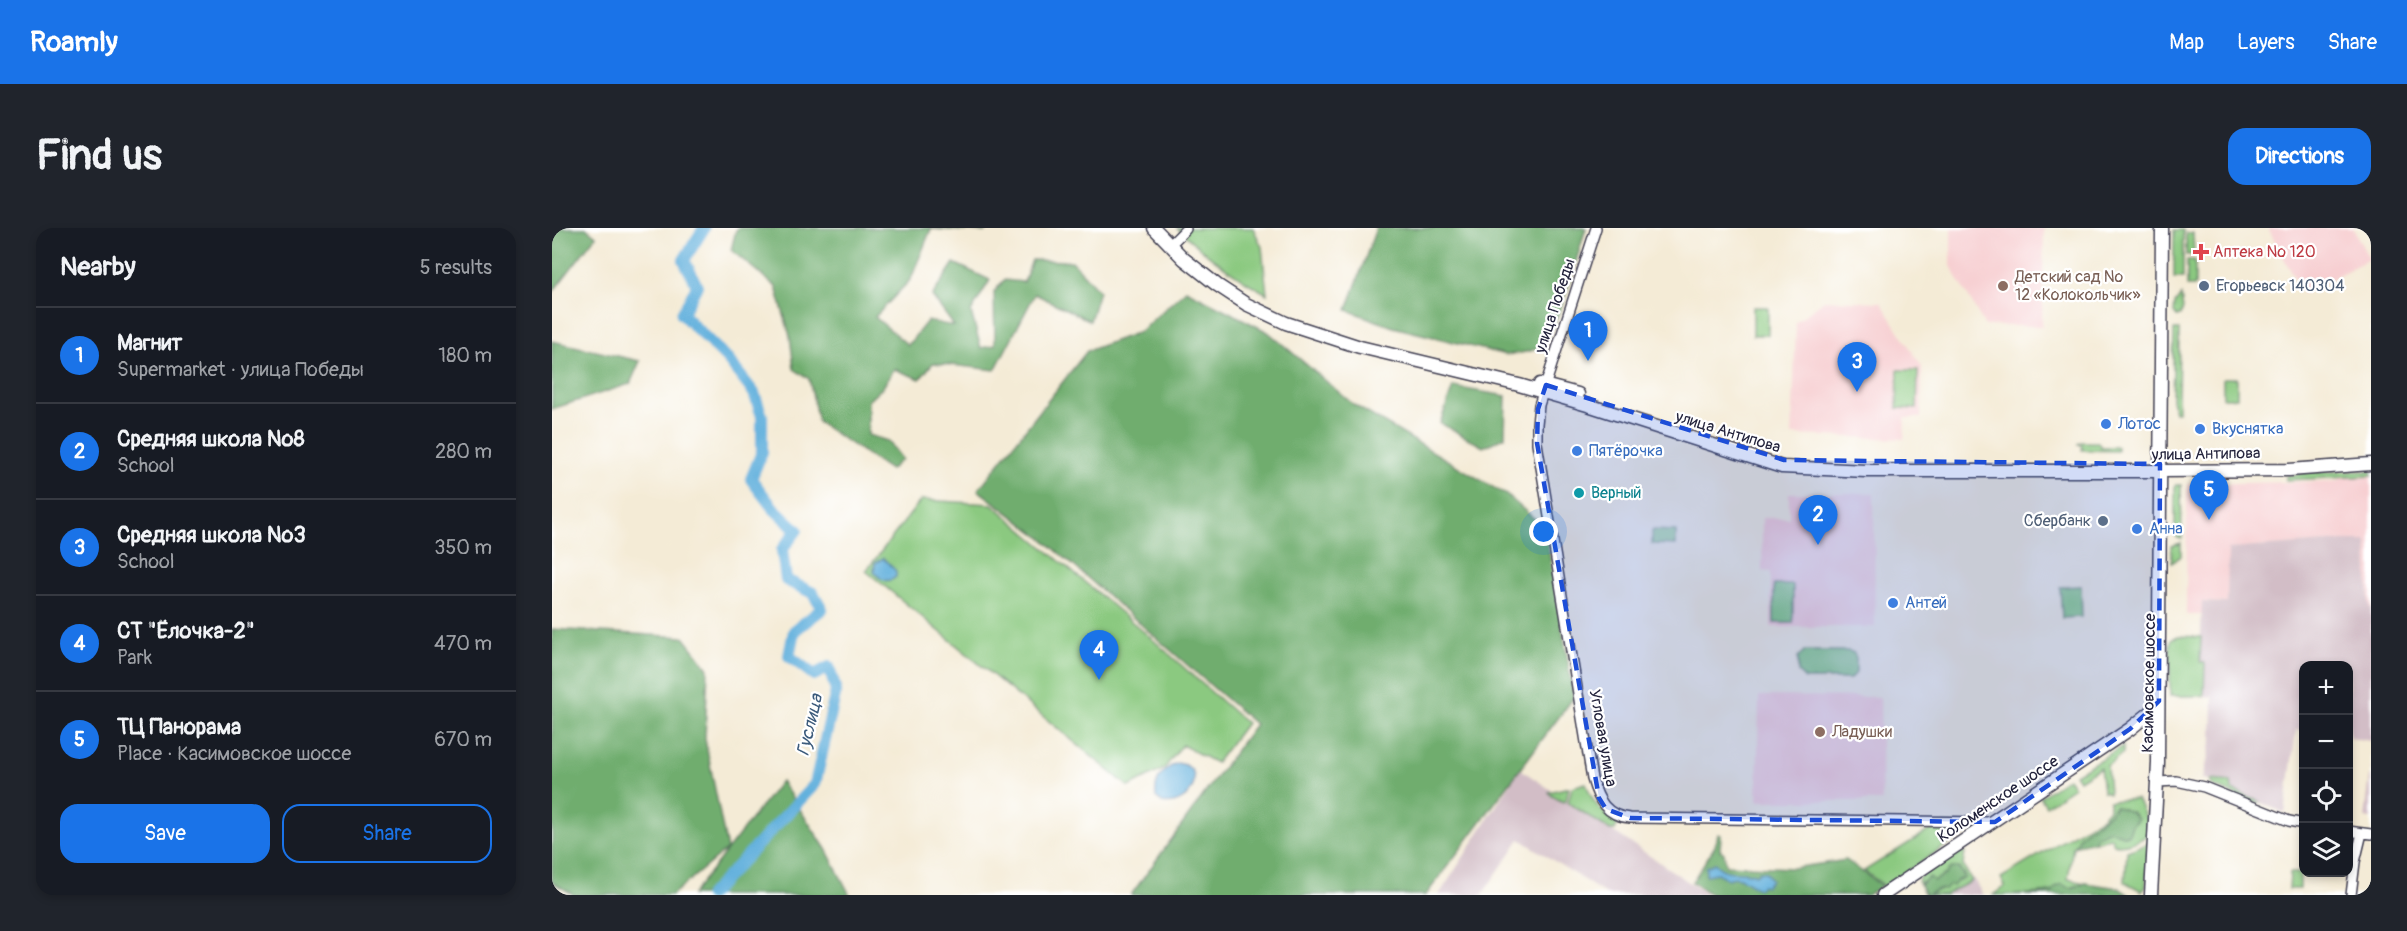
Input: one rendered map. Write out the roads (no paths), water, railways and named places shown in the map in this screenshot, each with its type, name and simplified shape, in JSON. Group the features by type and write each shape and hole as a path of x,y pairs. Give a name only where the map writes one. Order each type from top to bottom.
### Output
{"main road":[{"name":"улица Антипова","path":"1154,228 1184,259 1217,285 1246,304 1286,323 1360,347 1545,389"},
{"name":"улица Антипова","path":"1164,228 1197,261 1225,282 1267,307 1293,319 1545,389 1789,468 1870,471 2164,468 2289,470 2371,464"},
{"path":"2162,228 2164,468"},
{"path":"2164,468 2170,228"},
{"name":"Касимовское шоссе","path":"2151,895 2164,734 2162,704 2164,468"},
{"name":"Касимовское шоссе","path":"2158,895 2161,782 2158,718 2162,704"},
{"name":"Коломенское шоссе","path":"1883,895 2138,725 2162,704"},
{"path":"2158,718 2164,734"},
{"name":"Коломенское шоссе","path":"2138,725 2152,723 2158,718"},
{"path":"2138,725 2153,730 2158,745"}],"street":[{"path":"1175,240 1186,228"},
{"name":"улица Победы","path":"1545,389 1596,228"},
{"name":"Угловая улица","path":"1545,389 1536,424 1539,454 1592,779 1606,809 1618,816 1630,818 1995,822"},
{"path":"2161,782 2176,781 2204,787 2299,823"},
{"path":"2351,895 2355,862 2366,833"}],"water":[{"path":"883,558 896,571 896,577 887,581 874,572 875,563"},
{"path":"1177,763 1187,766 1192,771 1193,786 1182,800 1162,803 1156,797 1156,786 1163,773"},
{"path":"1715,863 1730,872 1746,872 1756,875 1760,871 1766,872 1771,880 1766,886 1759,888 1737,877 1728,879 1717,873 1706,875 1706,867"}],"waterway":[{"name":"Гуслица","path":"704,228 684,260 697,286 682,314 728,360 754,393 762,416 762,452 751,479 773,508 797,530 782,550 786,580 813,593 822,609 794,631 789,656 814,675 829,667 836,691 815,784 710,895"}],"place":[{"name":"Аптека № 120","path":"2201,252"},
{"name":"Детский сад № 12 «Колокольчик»","path":"2003,286"},
{"name":"Егорьевск 140304","path":"2204,286"},
{"name":"Магнит","path":"1588,361"},
{"name":"Средняя школа №3","path":"1857,392"},
{"name":"Лотос","path":"2106,424"},
{"name":"Вкуснятка","path":"2200,429"},
{"name":"Пятёрочка","path":"1577,451"},
{"name":"Верный","path":"1579,493"},
{"name":"ТЦ Панорама","path":"2209,520"},
{"name":"Сбербанк","path":"2103,521"},
{"name":"Анна","path":"2137,529"},
{"name":"Средняя школа №8","path":"1818,545"},
{"name":"Антей","path":"1893,603"},
{"name":"СТ \"Ёлочка-2\"","path":"1099,680"},
{"name":"Ладушки","path":"1820,732"}]}
